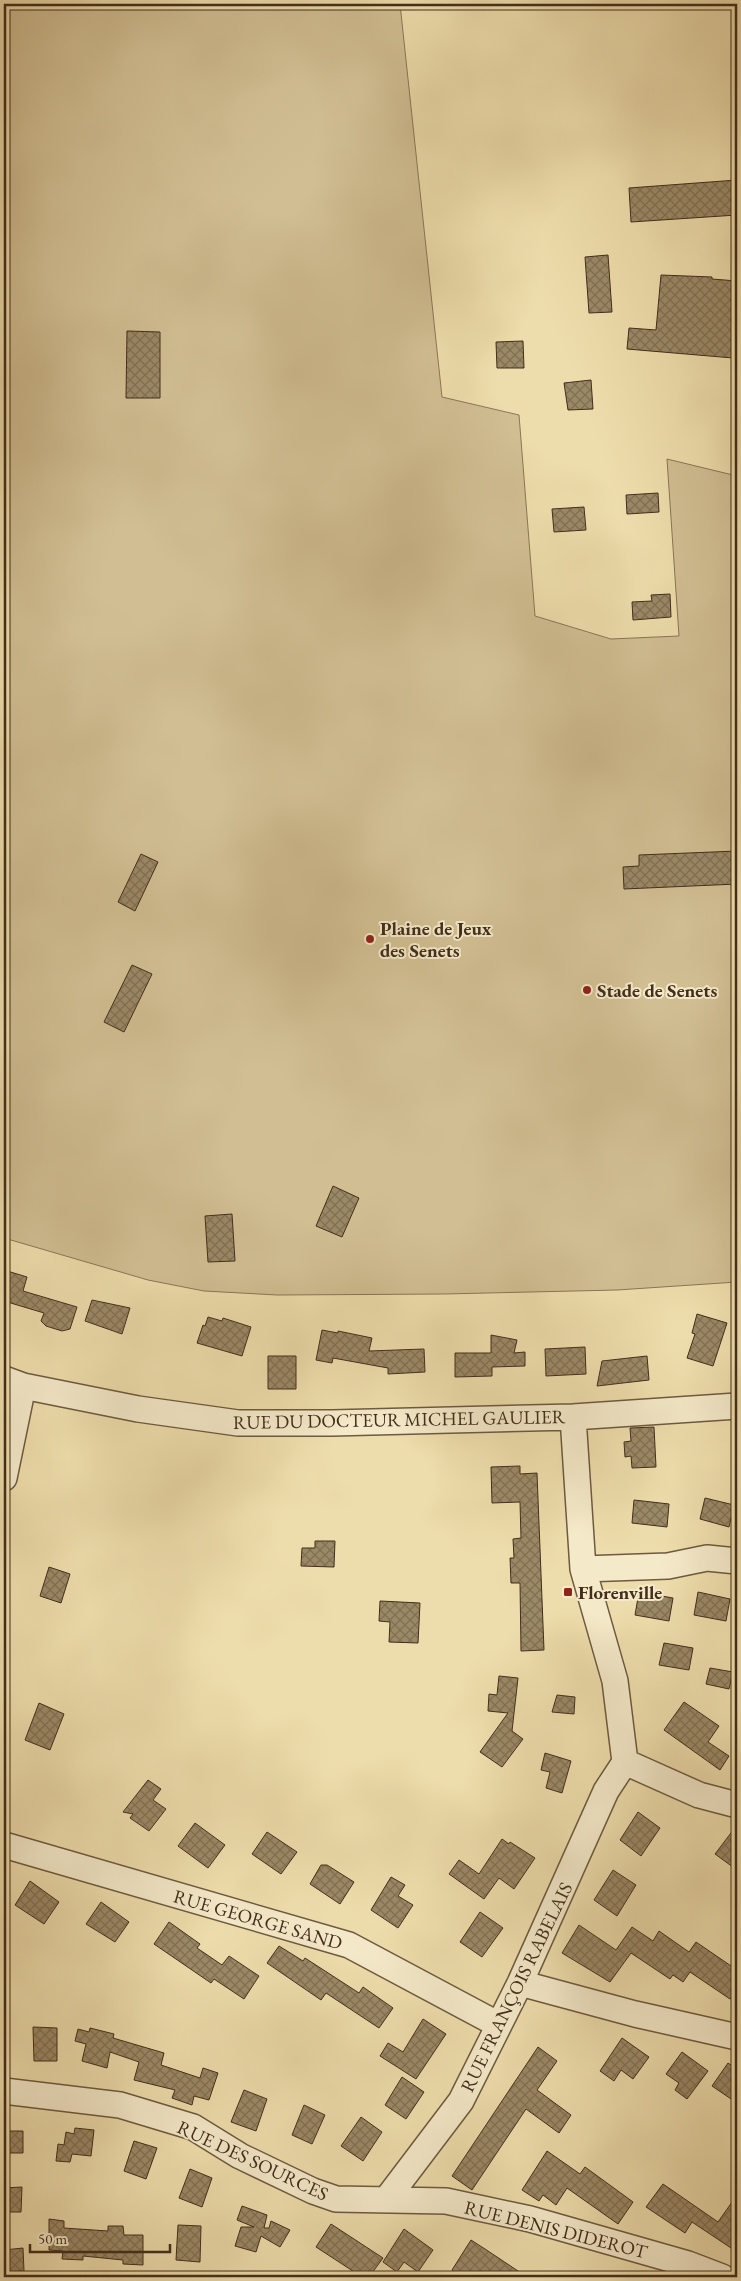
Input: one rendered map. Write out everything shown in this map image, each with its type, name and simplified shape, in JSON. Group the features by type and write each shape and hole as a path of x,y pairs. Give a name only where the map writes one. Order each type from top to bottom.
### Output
{"street":[{"name":"RUE DU DOCTEUR MICHEL GAULIER","path":"14,1382 138,1409 238,1423 332,1423 573,1417 737,1406"},
{"path":"4,1478 14,1382"},
{"path":"573,1417 583,1569 614,1681 625,1762 699,1795 737,1805"},
{"path":"583,1569 668,1566 707,1558 737,1561"},
{"name":"RUE FRANÇOIS RABELAIS","path":"386,2200 461,2101 520,1983 606,1791 625,1762"},
{"name":"RUE GEORGE SAND","path":"4,1845 349,1945 499,2025"},
{"path":"520,1983 635,2014 737,2037"},
{"name":"RUE DES SOURCES","path":"4,2092 120,2104 193,2127 240,2156 313,2191 336,2199 386,2200"},
{"name":"RUE DENIS DIDEROT","path":"386,2200 446,2201 530,2219 688,2264 722,2277"}],"shaded area":[{"name":"Plaine de Jeux des Senets","path":"4,4 400,4 442,397 519,415 535,616 611,639 679,636 667,459 737,476 737,1282 617,1290 444,1294 277,1295 204,1291 148,1280 4,1238"}],"building":[{"path":"737,180 737,215 631,222 629,188"},
{"path":"608,255 612,312 589,313 585,257"},
{"path":"661,275 712,277 712,279 737,281 737,355 734,355 733,358 627,349 629,328 656,330"},
{"path":"127,331 160,332 160,398 126,398"},
{"path":"523,341 524,368 497,368 496,342"},
{"path":"591,380 593,409 568,410 564,383"},
{"path":"658,493 659,512 627,514 626,495"},
{"path":"584,507 586,530 554,532 552,509"},
{"path":"670,594 671,617 633,620 632,602 652,601 651,595"},
{"path":"737,851 737,884 624,889 623,867 639,866 639,855"},
{"path":"141,854 158,862 135,911 118,902"},
{"path":"132,965 152,974 124,1032 104,1022"},
{"path":"333,1186 359,1198 342,1237 316,1226"},
{"path":"232,1214 235,1261 208,1262 205,1216"},
{"path":"4,1270 27,1277 23,1291 77,1307 70,1329 62,1331 46,1326 41,1321 44,1313 4,1301"},
{"path":"92,1300 130,1308 122,1334 85,1321"},
{"path":"697,1314 727,1323 713,1366 687,1358 695,1334 692,1333"},
{"path":"208,1317 222,1321 223,1318 251,1327 242,1356 197,1343"},
{"path":"322,1330 338,1333 338,1331 372,1338 369,1351 424,1349 425,1372 388,1374 388,1368 333,1358 332,1363 316,1360"},
{"path":"491,1335 517,1340 514,1353 525,1352 525,1366 492,1367 492,1376 455,1377 455,1353 491,1353"},
{"path":"585,1347 586,1374 546,1376 545,1349"},
{"path":"268,1356 296,1356 296,1389 268,1389"},
{"path":"647,1356 649,1380 597,1386 602,1361"},
{"path":"654,1427 656,1467 632,1468 631,1456 625,1457 624,1442 631,1441 630,1428"},
{"path":"520,1466 520,1474 537,1473 544,1650 521,1651 520,1583 511,1583 510,1558 514,1558 513,1539 521,1538 520,1502 492,1503 491,1467"},
{"path":"705,1498 734,1505 729,1527 700,1519"},
{"path":"634,1500 669,1504 667,1527 632,1523"},
{"path":"315,1541 335,1541 334,1567 301,1566 302,1548 315,1548"},
{"path":"49,1567 70,1574 61,1603 40,1596"},
{"path":"639,1592 673,1598 669,1621 635,1615"},
{"path":"698,1592 730,1599 726,1621 694,1615"},
{"path":"380,1601 420,1603 418,1643 389,1642 390,1622 379,1621"},
{"path":"664,1643 693,1648 689,1670 659,1665"},
{"path":"710,1668 733,1672 729,1689 706,1684"},
{"path":"499,1676 518,1678 512,1731 523,1739 502,1767 480,1752 508,1713 488,1711 489,1694 497,1695"},
{"path":"557,1695 575,1697 574,1714 552,1712"},
{"path":"684,1702 719,1726 708,1742 729,1756 720,1770 664,1730"},
{"path":"39,1703 64,1714 50,1750 25,1740"},
{"path":"545,1753 571,1761 562,1793 546,1788 550,1772 541,1770"},
{"path":"148,1780 161,1789 153,1800 166,1809 149,1831 130,1818 133,1814 123,1812"},
{"path":"638,1812 660,1828 641,1856 620,1840"},
{"path":"195,1823 225,1845 208,1868 178,1846"},
{"path":"737,1825 737,1870 715,1854"},
{"path":"267,1832 297,1852 281,1874 252,1854"},
{"path":"502,1839 535,1858 514,1889 499,1878 484,1899 449,1874 459,1860 479,1874"},
{"path":"321,1865 327,1865 354,1882 340,1904 310,1884"},
{"path":"613,1870 636,1885 617,1916 594,1900"},
{"path":"391,1877 405,1885 398,1896 413,1905 398,1928 371,1910"},
{"path":"30,1881 59,1902 44,1924 15,1905"},
{"path":"101,1902 129,1922 115,1942 86,1924"},
{"path":"480,1912 503,1928 482,1957 460,1942"},
{"path":"169,1922 200,1944 197,1948 222,1965 229,1956 259,1976 244,1999 214,1979 211,1983 154,1944"},
{"path":"579,1925 616,1950 632,1927 653,1941 659,1931 689,1952 696,1942 737,1970 737,1989 730,1999 690,1972 683,1982 673,1975 670,1979 631,1953 610,1982 562,1953"},
{"path":"279,1946 303,1961 305,1958 359,1993 363,1987 393,2008 379,2028 326,1993 321,2000 267,1963"},
{"path":"423,2019 446,2034 416,2079 380,2056 388,2043 403,2052"},
{"path":"33,2027 57,2028 57,2061 34,2061"},
{"path":"90,2028 114,2034 113,2038 164,2053 161,2065 200,2078 203,2068 218,2073 209,2100 194,2096 192,2105 172,2098 175,2090 134,2080 139,2062 110,2052 107,2068 82,2061 86,2044 75,2041 78,2029 89,2032"},
{"path":"622,2038 649,2057 633,2079 621,2070 614,2081 600,2071"},
{"path":"538,2047 557,2061 537,2090 571,2115 559,2133 526,2109 472,2190 452,2176"},
{"path":"682,2052 708,2071 687,2099 675,2090 679,2083 666,2074"},
{"path":"728,2063 737,2069 737,2103 712,2086"},
{"path":"402,2077 424,2092 406,2119 385,2105"},
{"path":"244,2090 267,2099 256,2131 231,2122"},
{"path":"304,2105 325,2115 312,2144 292,2135"},
{"path":"361,2117 382,2132 363,2161 341,2146"},
{"path":"75,2128 94,2130 91,2156 72,2154 70,2162 56,2161 58,2144 64,2145 66,2132 74,2134"},
{"path":"4,2131 23,2131 23,2153 4,2153"},
{"path":"134,2141 157,2148 146,2179 124,2171"},
{"path":"547,2151 580,2174 585,2167 633,2202 618,2224 567,2188 556,2205 543,2195 539,2201 522,2190"},
{"path":"190,2169 212,2178 202,2207 179,2198"},
{"path":"663,2184 718,2222 737,2195 737,2252 692,2222 685,2233 646,2207"},
{"path":"22,2187 21,2212 4,2212 4,2188"},
{"path":"242,2206 267,2215 264,2228 269,2228 271,2221 290,2230 280,2247 261,2236 256,2252 235,2246 241,2227 254,2227 237,2220"},
{"path":"49,2219 64,2221 64,2228 108,2231 108,2226 123,2226 124,2235 143,2235 143,2265 123,2264 123,2260 83,2256 83,2260 62,2259 63,2251 49,2250"},
{"path":"331,2224 383,2258 369,2277 362,2277 316,2247"},
{"path":"178,2225 201,2226 200,2262 176,2260"},
{"path":"404,2229 433,2250 418,2272 404,2262 397,2272 383,2262"},
{"path":"471,2240 527,2277 480,2277 470,2271 465,2277 462,2277 452,2270"},
{"path":"23,2248 24,2271 4,2272 4,2250"}],"place":[{"name":"Plaine de Jeux des Senets","path":"370,939"},
{"name":"Stade de Senets","path":"587,990"},
{"name":"Florenville","path":"568,1592"}]}
